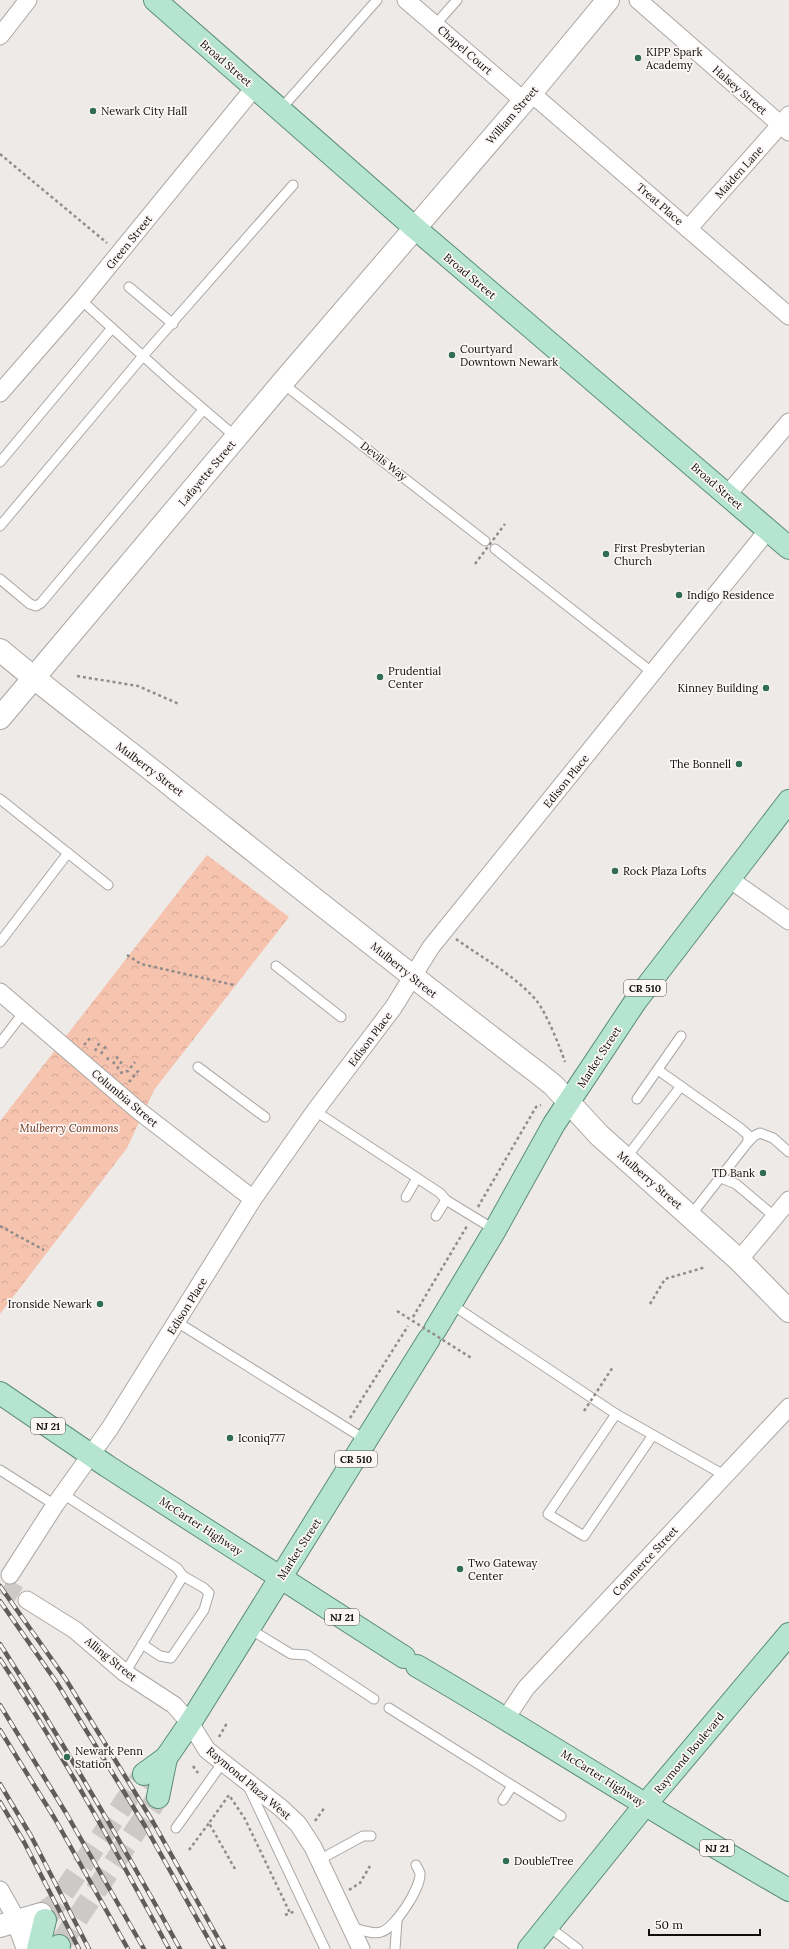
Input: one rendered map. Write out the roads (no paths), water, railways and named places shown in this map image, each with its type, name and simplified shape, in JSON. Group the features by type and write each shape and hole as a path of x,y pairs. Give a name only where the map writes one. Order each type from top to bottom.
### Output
{"main road":[{"name":"Broad Street","path":"155,0 415,228 789,548"},
{"name":"Market Street","path":"144,1774 166,1758 190,1724 248,1628 302,1545 451,1304 568,1101 584,1081 634,1002 728,878 789,801"},
{"name":"McCarter Highway","path":"0,1393 90,1455 410,1661 506,1718 688,1832 789,1890"},
{"name":"Raymond Boulevard","path":"529,1949 645,1805 789,1634"},
{"name":"Market Street","path":"158,1797 166,1758"},
{"path":"43,1917 51,1948"}],"street":[{"path":"0,36 28,0"},
{"name":"Chapel Court","path":"406,0 435,25 527,97"},
{"name":"William Street","path":"415,228 608,0"},
{"name":"Halsey Street","path":"638,0 786,124"},
{"name":"Green Street","path":"0,393 81,300 254,88"},
{"name":"Treat Place","path":"527,97 688,229 789,316"},
{"name":"Maiden Lane","path":"688,229 786,124"},
{"name":"Lafayette Street","path":"0,718 282,383 415,228"},
{"path":"727,495 789,422"},
{"name":"Edison Place","path":"10,1575 59,1499 110,1428 253,1199 316,1111 393,1008 430,947 653,674 768,530"},
{"name":"Mulberry Street","path":"0,650 34,679 176,789 412,977 538,1073 568,1101 591,1127 691,1215 788,1309"},
{"path":"728,878 789,921"},
{"name":"Columbia Street","path":"0,992 139,1111 253,1199"},
{"path":"739,1260 789,1200"},
{"name":"Commerce Street","path":"506,1718 526,1688 789,1407"},
{"name":"Alling Street","path":"27,1600 75,1630 125,1673 171,1703 190,1724"},
{"name":"Raymond Plaza West","path":"190,1724 207,1750 282,1808 298,1824 313,1847 361,1949"},
{"path":"0,1890 9,1924 28,1949"},
{"path":"9,1924 43,1917"}],"lane":[{"path":"280,110 377,0"},
{"path":"435,25 457,0"},
{"path":"0,526 143,356 173,324 293,185"},
{"path":"129,287 173,324"},
{"path":"81,300 203,410 237,438"},
{"path":"0,462 112,328"},
{"name":"Devils Way","path":"282,383 485,541"},
{"path":"0,579 30,604 36,606 41,604 203,410"},
{"path":"495,549 653,674"},
{"path":"0,799 108,885"},
{"path":"0,942 68,853"},
{"path":"276,966 341,1017"},
{"path":"0,1043 24,1012"},
{"path":"637,1099 681,1036"},
{"path":"198,1067 265,1117"},
{"path":"658,1070 740,1128 748,1135 748,1142"},
{"path":"626,1158 681,1086"},
{"path":"316,1111 440,1193 446,1200 495,1230"},
{"path":"691,1215 754,1136 760,1133 773,1138 789,1152"},
{"path":"406,1197 417,1178"},
{"path":"721,1178 736,1184 775,1217"},
{"path":"436,1216 446,1200"},
{"path":"451,1304 616,1414 724,1476"},
{"path":"177,1322 367,1440"},
{"path":"616,1414 548,1514 584,1536 652,1435"},
{"path":"0,1470 59,1499 177,1568 183,1576 204,1588 209,1593 204,1610 171,1658 160,1656 142,1644"},
{"path":"125,1673 183,1576"},
{"path":"248,1628 291,1654 307,1656 374,1699"},
{"path":"388,1708 561,1816"},
{"path":"176,1828 223,1762"},
{"path":"245,1778 260,1814 325,1949"},
{"path":"503,1800 512,1786"},
{"path":"319,1860 363,1836 371,1836"},
{"path":"350,1927 374,1933 381,1932 397,1921 418,1885 420,1874 416,1864"},
{"path":"395,1949 397,1921"},
{"path":"548,1926 578,1949"}],"tunnel":[{"path":"4,1586 27,1600"},
{"path":"45,1920 144,1774"},
{"path":"59,1946 158,1797"},
{"path":"41,1914 54,1905"}],"railway":[{"path":"0,1586 65,1678 153,1822 224,1949"},
{"path":"0,1601 57,1683 145,1826 214,1949"},
{"path":"0,1644 93,1795 180,1949"},
{"path":"0,1659 67,1766 169,1949"},
{"path":"0,1705 66,1813 144,1949"},
{"path":"0,1730 55,1819 128,1949"},
{"path":"0,1784 31,1836 89,1949"},
{"path":"0,1802 24,1842 79,1949"}],"place":[{"name":"KIPP Spark Academy","path":"638,58"},
{"name":"Newark City Hall","path":"93,111"},
{"name":"Courtyard Downtown Newark","path":"452,355"},
{"name":"First Presbyterian Church","path":"606,554"},
{"name":"Indigo Residence","path":"679,595"},
{"name":"Prudential Center","path":"380,677"},
{"name":"Kinney Building","path":"766,688"},
{"name":"The Bonnell","path":"739,764"},
{"name":"Rock Plaza Lofts","path":"615,871"},
{"name":"TD Bank","path":"763,1173"},
{"name":"Ironside Newark","path":"100,1304"},
{"name":"Iconiq777","path":"230,1438"},
{"name":"Two Gateway Center","path":"460,1569"},
{"name":"Newark Penn Station","path":"67,1757"},
{"name":"DoubleTree","path":"506,1861"}],"park label":[{"name":"Mulberry Commons","path":"69,1128"}]}
